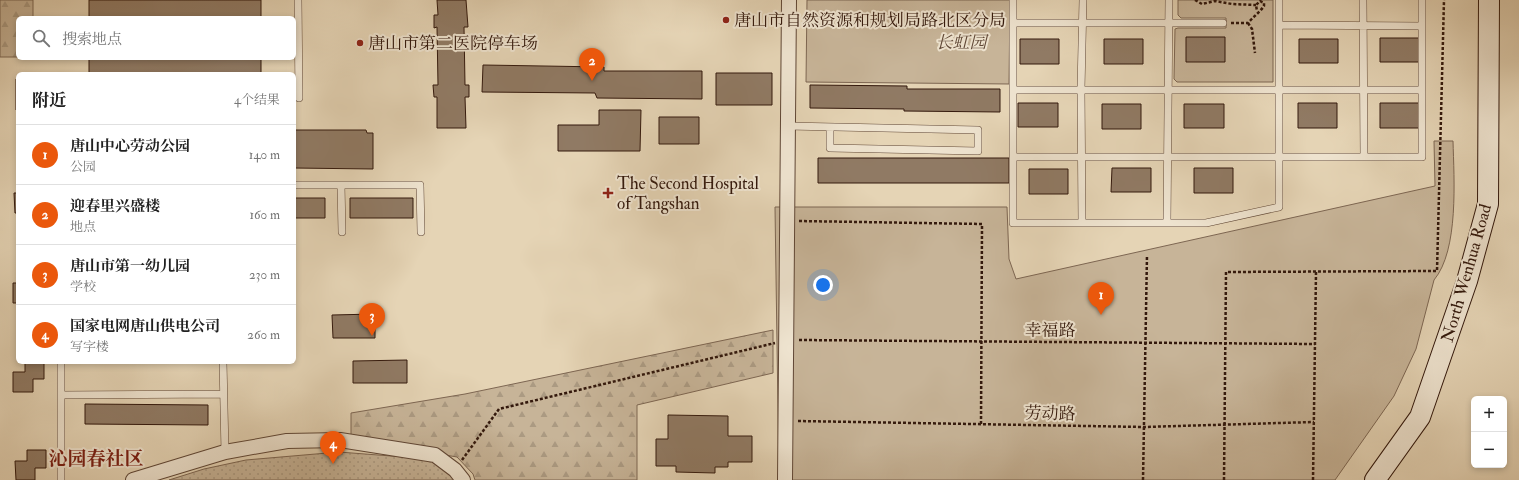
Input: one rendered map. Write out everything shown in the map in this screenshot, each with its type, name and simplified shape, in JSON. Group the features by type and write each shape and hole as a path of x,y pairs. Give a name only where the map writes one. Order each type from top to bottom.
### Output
{"street":[{"path":"784,480 789,0"},
{"name":"North Wenhua Road","path":"1375,480 1420,417 1467,281 1488,204 1489,0"},
{"path":"133,480 225,452 287,441 340,440 435,455 459,475"}],"lane":[{"path":"298,0 299,98"},
{"path":"1013,0 1013,223 1206,223 1279,207 1279,0"},
{"path":"1082,223 1081,89 1083,0"},
{"path":"1167,222 1169,0"},
{"path":"1363,0 1364,157"},
{"path":"1013,157 1422,157 1422,0"},
{"path":"1013,23 1223,23"},
{"path":"1279,25 1422,26"},
{"path":"1013,90 1422,90"},
{"path":"788,126 978,130 978,151 830,148 830,128"},
{"path":"296,185 420,185 421,232"},
{"path":"340,185 342,232"},
{"path":"61,364 61,480"},
{"path":"223,364 225,452"},
{"path":"61,394 223,394"}],"path":[{"path":"1195,0 1202,4 1216,0 1232,4 1256,5 1260,1 1264,2 1264,6 1248,23"},
{"path":"1224,480 1226,272 1437,272 1444,0"},
{"path":"1256,5 1258,11"},
{"path":"1223,23 1248,23"},
{"path":"1248,23 1252,29 1255,52"},
{"path":"796,222 982,224 980,424"},
{"path":"1144,480 1147,255"},
{"path":"1313,480 1316,272"},
{"name":"幸福路","path":"459,475 499,409 786,340 1315,344"},
{"name":"劳动路","path":"785,421 1144,427 1314,422"}],"green space":[{"path":"0,0 33,0 33,16 16,16 16,57 0,57"},
{"name":"长虹园","path":"807,0 1010,0 1009,84 806,82"},
{"path":"1178,0 1273,0 1273,82 1177,82 1174,79 1175,29 1226,28 1226,18 1181,18 1178,15"},
{"path":"1434,141 1453,141 1454,194 1448,251 1442,267 1434,280 1416,349 1394,396 1335,480 779,480 775,207 1007,207 1009,259 1016,279 1435,186"},
{"path":"773,330 773,373 637,405 637,480 475,480 473,474 457,457 351,439 351,413 465,394"},
{"path":"339,452 430,459 452,470 456,480 169,480 204,469 246,460"}],"building":[{"path":"89,0 261,0 261,16 89,16"},
{"path":"437,0 466,0 468,27 464,27 465,85 469,85 469,97 465,97 466,128 437,128 437,97 434,97 433,85 438,85 437,27 434,28 434,15 438,15"},
{"path":"1186,37 1225,37 1225,62 1186,62"},
{"path":"1380,38 1420,38 1420,62 1380,62"},
{"path":"1020,39 1059,39 1059,64 1020,64"},
{"path":"1104,39 1143,39 1143,64 1104,64"},
{"path":"1299,39 1338,39 1338,63 1299,63"},
{"path":"89,60 261,60 261,72 89,72"},
{"path":"483,65 604,67 604,71 702,71 702,99 597,98 595,93 482,92"},
{"path":"716,73 772,73 772,105 716,105"},
{"path":"810,85 907,86 907,89 1000,89 1000,112 810,108"},
{"path":"1018,103 1058,103 1058,127 1018,127"},
{"path":"1298,103 1337,103 1337,128 1298,128"},
{"path":"1380,103 1420,103 1420,128 1380,128"},
{"path":"1102,104 1141,104 1141,129 1102,129"},
{"path":"1184,104 1224,104 1224,128 1184,128"},
{"path":"599,110 641,110 640,151 558,151 558,125 599,125"},
{"path":"659,117 699,117 699,144 659,144"},
{"path":"296,130 366,130 367,133 373,133 373,169 296,168"},
{"path":"818,158 1009,158 1009,183 818,183"},
{"path":"1112,168 1151,168 1151,192 1111,192"},
{"path":"1194,168 1233,168 1233,193 1194,193"},
{"path":"1029,169 1068,169 1068,194 1029,194"},
{"path":"14,193 16,193 16,213"},
{"path":"296,198 325,198 325,218 296,218"},
{"path":"350,198 413,198 413,218 350,218"},
{"path":"13,283 16,283 16,303 13,303"},
{"path":"375,314 375,338 333,338 332,315"},
{"path":"407,360 407,383 353,383 353,361"},
{"path":"25,364 44,364 44,379 33,379 33,392 13,392 13,372 25,372"},
{"path":"85,404 208,405 208,425 85,424"},
{"path":"668,415 728,416 728,436 752,436 752,462 728,462 728,467 715,467 715,473 676,472 676,466 656,466 656,439 668,439"},
{"path":"27,450 46,450 46,468 35,468 35,480 16,480 15,461 27,461"}],"place":[{"name":"唐山市自然资源和规划局路北区分局","path":"726,20"},
{"name":"唐山市第二医院停车场","path":"360,43"},
{"name":"迎春里兴盛楼","path":"592,81"},
{"name":"The Second Hospital of Tangshan","path":"608,193"},
{"name":"唐山中心劳动公园","path":"1101,315"},
{"name":"唐山市第一幼儿园","path":"372,336"},
{"name":"国家电网唐山供电公司","path":"333,464"}],"district":[{"name":"沁园春社区","path":"96,458"}]}
